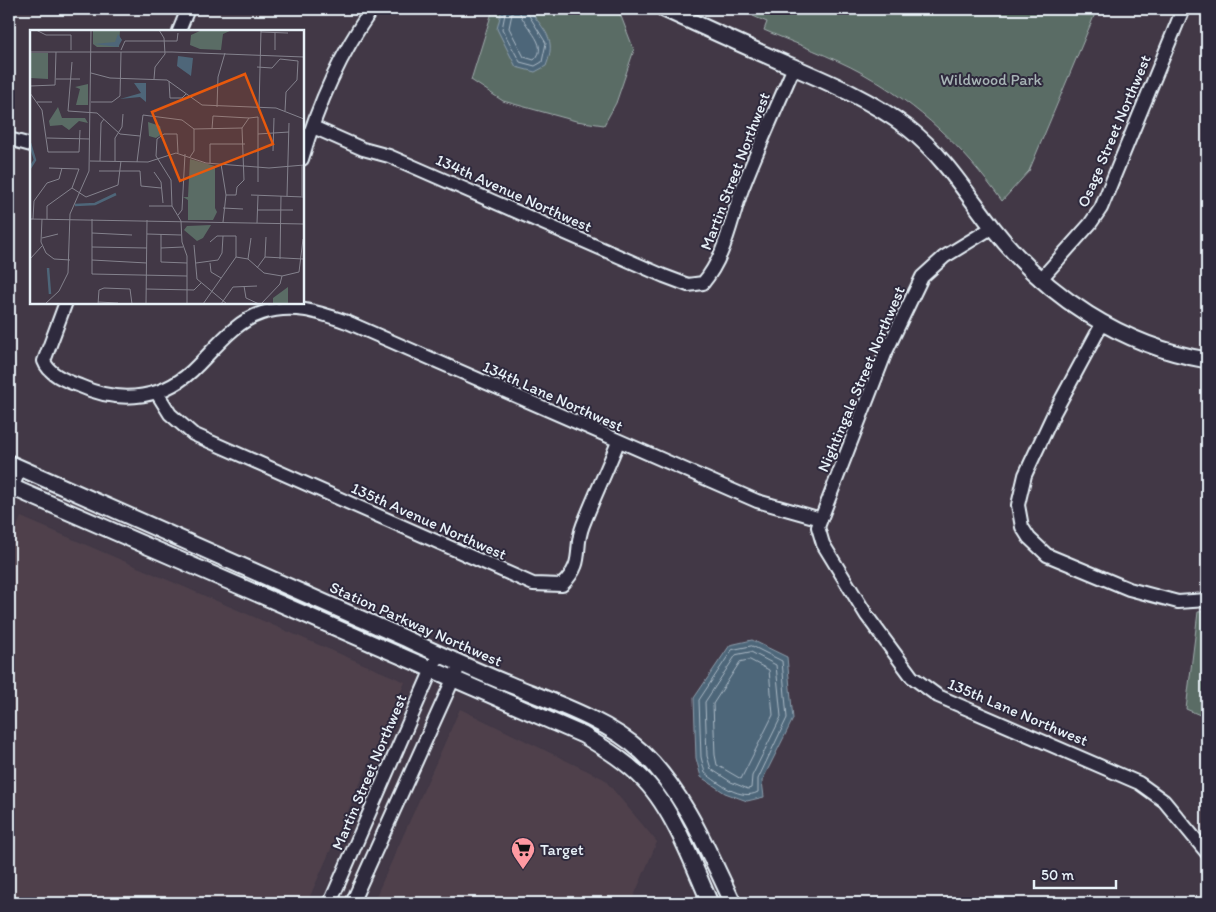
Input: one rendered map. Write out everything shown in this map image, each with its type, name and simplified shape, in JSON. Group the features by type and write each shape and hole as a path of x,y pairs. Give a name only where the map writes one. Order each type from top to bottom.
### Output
{"street":[{"path":"179,30 188,9"},
{"path":"304,153 334,76 359,28 372,9"},
{"name":"Osage Street Northwest","path":"1040,280 1090,224 1101,208 1183,9"},
{"path":"672,10 794,67 827,80 872,104 910,130 942,160 969,192 993,227 1040,280 1102,324 1151,345 1188,357 1207,360"},
{"name":"Martin Street Northwest","path":"703,283 711,274 727,240 750,170 794,67"},
{"name":"134th Avenue Northwest","path":"313,127 363,149 389,156 664,276 688,285 703,283"},
{"path":"9,139 30,145"},
{"name":"Nightingale Street Northwest","path":"821,519 885,354 922,277 944,257 993,227"},
{"path":"65,304 44,361 45,366 64,380 86,389 109,395 134,398 157,393 196,367 223,337 271,306"},
{"name":"134th Lane Northwest","path":"271,306 311,310 347,322 618,442 757,501 821,519"},
{"path":"1102,324 1054,413 1025,475 1018,505 1022,526 1029,538 1047,555 1129,589 1178,602 1207,600"},
{"name":"135th Avenue Northwest","path":"157,393 170,414 193,434 533,584 549,586 562,585 574,573 580,555 582,527 618,442"},
{"path":"15,466 10,490 432,669 583,736 617,756 646,782 661,803 690,855 710,903"},
{"name":"Station Parkway Northwest","path":"15,466 460,664 563,706 627,739 658,769 680,800 733,903"},
{"name":"135th Lane Northwest","path":"821,519 818,527 823,544 867,616 912,677 938,696 954,704 1139,783 1164,801 1207,853"},
{"name":"Martin Street Northwest","path":"330,903 438,654"},
{"path":"352,903 460,664"},
{"path":"556,724 563,706"}],"shaded area":[{"path":"21,517 405,682 307,903 9,903 9,546"},
{"path":"460,709 604,779 657,842 631,903 373,903"}],"green space":[{"path":"493,9 612,9 619,11 634,50 616,103 604,125 576,121 503,101 471,80"},
{"name":"Wildwood Park","path":"754,9 1097,9 1029,171 1002,201 956,145 903,99 850,67 764,30 767,22 753,16"},
{"path":"1207,611 1207,718 1186,709 1198,612"}],"water":[{"path":"502,9 529,9 548,36 550,42 546,66 535,72 516,67 497,29"},
{"path":"752,640 787,657 793,719 762,781 764,797 747,801 725,793 701,777 696,758 694,698 730,645"}],"place":[{"name":"Target","path":"523,870"}]}
